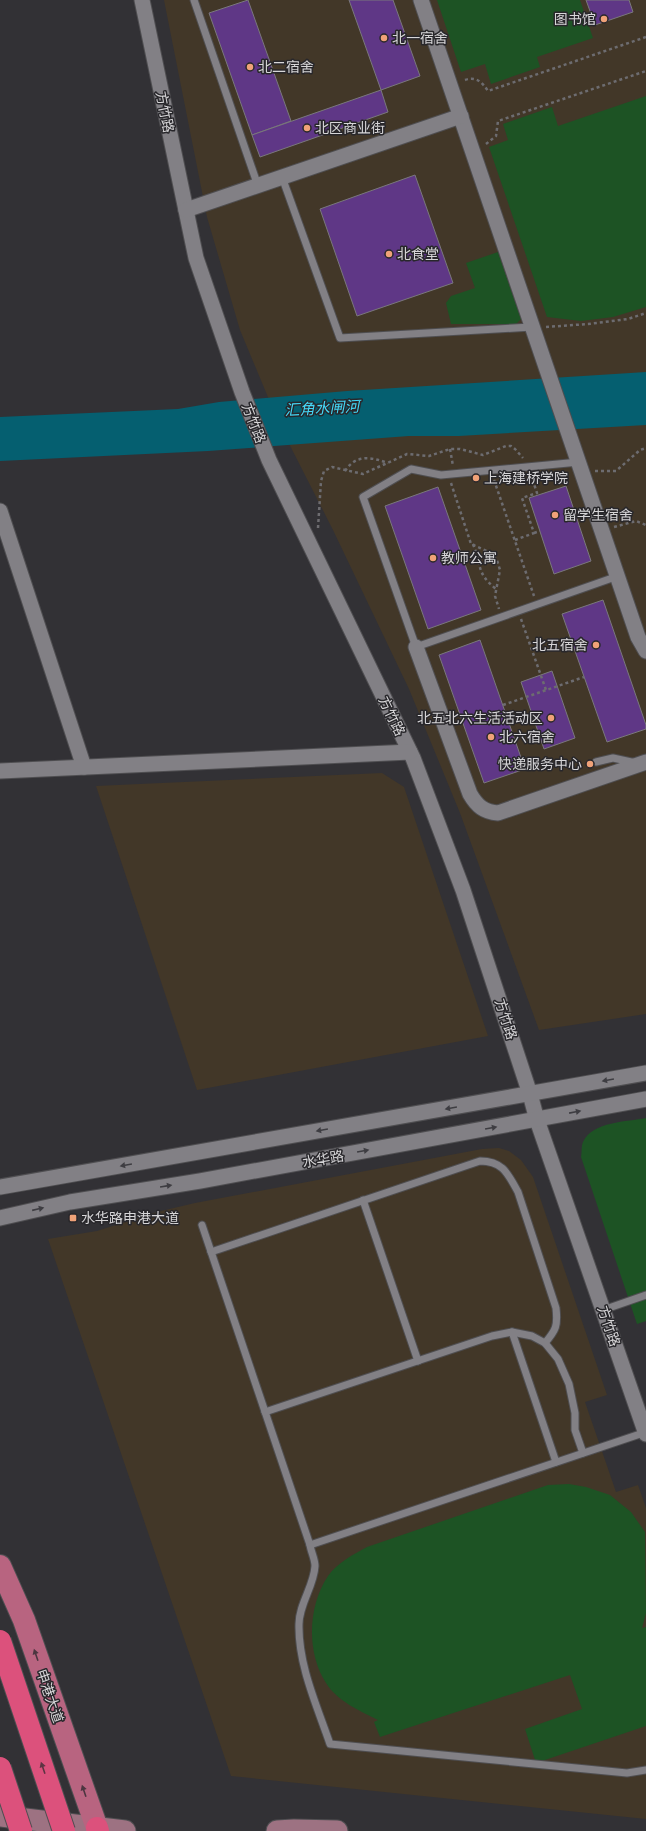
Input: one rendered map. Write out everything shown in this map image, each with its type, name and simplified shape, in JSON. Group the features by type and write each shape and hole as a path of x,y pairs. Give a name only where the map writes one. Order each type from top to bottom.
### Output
{"highway":[{"path":"0,1641 64,1831"},
{"path":"0,1768 22,1831"}],"main road":[{"name":"申港大道","path":"0,1566 24,1620 97,1829"},
{"path":"0,1816 97,1829 126,1831"},
{"path":"277,1831 337,1831"}],"street":[{"name":"方竹路","path":"142,0 196,258 242,392 269,460 410,752 464,890 537,1120 646,1433"},
{"path":"421,0 638,637 646,651"},
{"path":"186,210 461,116"},
{"path":"0,511 84,767"},
{"path":"416,647 470,794 478,806 484,810 498,813 642,763"},
{"path":"0,771 410,752"},
{"name":"水华路","path":"0,1187 646,1073"},
{"name":"水华路","path":"0,1218 70,1202 200,1181 646,1099"}],"lane":[{"path":"194,0 258,186"},
{"path":"282,177 340,338 533,327"},
{"path":"581,467 528,467 441,475 411,469 362,497 416,647 618,576"},
{"path":"596,762 613,758 642,763"},
{"path":"211,1252 480,1161 491,1161 501,1166 510,1176 518,1192 556,1308 558,1322 554,1332 545,1343"},
{"path":"364,1200 418,1361"},
{"path":"202,1225 310,1545 315,1564 299,1622 299,1646 304,1666 330,1744 627,1773 646,1770"},
{"path":"603,1310 646,1295"},
{"path":"265,1412 492,1336 512,1332 532,1336 545,1343 558,1358 569,1384 575,1413 575,1430 583,1453"},
{"path":"512,1332 556,1462"},
{"path":"310,1545 646,1433"}],"path":[{"path":"465,80 470,78 478,80 488,91 646,37"},
{"path":"486,144 496,136 498,121 646,71"},
{"path":"533,327 588,324 628,319 646,313"},
{"path":"511,446 515,449"},
{"path":"581,467 616,471 640,450 646,448"},
{"path":"450,450 452,463"},
{"path":"345,471 349,464 355,460 366,457 388,463"},
{"path":"528,467 536,493 522,498 534,533"},
{"path":"491,470 537,604"},
{"path":"448,474 471,544 473,544 478,556 482,574 496,589"},
{"path":"603,531 636,521 646,525"},
{"path":"515,540 540,531"},
{"path":"473,544 489,552 496,560 500,570 495,596 501,617"},
{"path":"519,611 546,690"},
{"path":"503,705 584,677"}],"shaded area":[{"name":"上海建桥学院","path":"164,0 646,0 646,1014 539,1030 460,813 409,689 333,530 280,426 240,330 207,217"},
{"path":"382,773 404,787 488,1036 197,1090 96,786"},
{"path":"499,1148 509,1151 521,1160 533,1177 607,1395 585,1402 616,1492 638,1485 646,1508 646,1819 231,1776 48,1239 97,1231 157,1212 195,1203 482,1149"}],"green space":[{"path":"437,0 580,0 593,38 537,57 540,67 491,84 485,64 461,72"},
{"path":"646,96 646,307 613,317 581,321 547,317 489,147 508,140 503,124 552,107 558,126"},
{"path":"498,252 521,319 516,324 451,324 446,303 451,296 475,288 466,263"},
{"path":"646,1118 646,1321 637,1324 581,1157 583,1142 594,1130 602,1126"},
{"path":"569,1484 586,1487 610,1495 631,1512 645,1532 646,1613 642,1628 646,1627 646,1726 536,1763 525,1729 582,1709 570,1675 380,1737 374,1722 378,1720 349,1705 336,1695 326,1683 315,1657 312,1629 313,1615 321,1588 328,1576 341,1563 367,1547 548,1485"}],"water":[{"name":"汇角水闸河","path":"646,372 646,425 459,436 409,436 208,451 0,461 0,417 178,409 219,402 347,391"}],"building":[{"name":"北二宿舍","path":"248,0 291,121 252,135 209,13"},
{"name":"北一宿舍","path":"349,0 393,0 420,76 381,90"},
{"name":"图书馆","path":"586,0 629,0 633,12 595,25"},
{"name":"北区商业街","path":"381,90 388,112 260,157 252,135"},
{"name":"北食堂","path":"415,175 453,283 357,316 320,209"},
{"name":"留学生宿舍","path":"566,486 591,561 554,574 529,498"},
{"name":"教师公寓","path":"438,487 481,610 428,629 385,506"},
{"name":"北五宿舍","path":"603,600 646,725 646,729 607,742 562,614"},
{"name":"北六宿舍","path":"480,640 525,769 484,783 439,655"},
{"name":"北五北六生活活动区","path":"552,671 575,738 544,749 521,682"}],"place":[{"name":"图书馆","path":"604,19"},
{"name":"北一宿舍","path":"384,38"},
{"name":"北二宿舍","path":"250,67"},
{"name":"北区商业街","path":"307,128"},
{"name":"北食堂","path":"389,254"},
{"name":"上海建桥学院","path":"476,478"},
{"name":"留学生宿舍","path":"555,515"},
{"name":"教师公寓","path":"433,558"},
{"name":"北五宿舍","path":"596,645"},
{"name":"北五北六生活活动区","path":"551,718"},
{"name":"北六宿舍","path":"491,737"},
{"name":"快递服务中心","path":"590,764"},
{"name":"水华路申港大道","path":"73,1218"}]}
